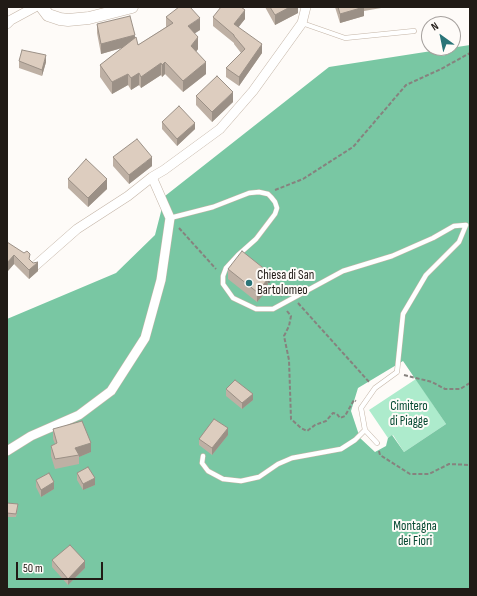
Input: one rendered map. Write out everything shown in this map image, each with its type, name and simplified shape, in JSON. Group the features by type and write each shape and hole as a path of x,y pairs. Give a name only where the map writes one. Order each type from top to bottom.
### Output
{"street":[{"path":"7,24 11,20 35,7"},
{"path":"42,7 48,15 60,20 68,20 89,18 132,7"},
{"path":"35,266 77,230 128,196 152,177 164,170 220,129 253,90 302,23 306,7"},
{"path":"7,451 31,436 79,415 111,391 145,338 161,280 170,218 152,177"}],"lane":[{"path":"302,23 344,38 414,31"},
{"path":"170,218 213,207 249,193 259,192 266,194 275,202 277,208 275,214 256,239 226,268 223,276 223,284 233,298 256,309 273,309 343,271 392,256 433,238 454,226 466,225 459,242 426,275 403,314 397,372 375,388 361,408 366,430 377,443"},
{"path":"203,456 202,463 208,471 223,479 241,482 259,477 278,464 292,458 341,449 355,440 366,430"}],"path":[{"path":"266,194 304,179 353,147 406,85 441,69 470,52"},
{"path":"170,218 223,276"},
{"path":"263,277 280,294 285,302 298,303 375,388"},
{"path":"279,306 287,311 291,316 289,326 284,336 289,360 291,419 307,431 326,420 333,413 337,414 340,418 345,416 354,400 363,406"},
{"path":"397,372 432,382 445,389 460,389 470,383"},
{"path":"377,443 380,455 410,474 429,474 449,464 470,465"}],"green space":[{"name":"Montagna dei Fiori","path":"470,45 470,589 7,589 7,319 116,273 155,235 165,196 329,67 421,53 421,56 461,56 461,46","holes":["403,361 446,424 404,452 392,435 388,438 386,446 375,452 360,438 351,411 358,388"]},
{"name":"Cimitero di Piagge","path":"416,379 446,424 404,452 393,435 388,438 369,410"}],"building":[{"path":"179,7 190,7 200,18 188,26 198,37 191,46 206,62 183,81 165,62 162,65 161,63 141,77 139,73 131,78 128,74 112,82 100,65 136,37 138,45 173,23 166,17"},
{"path":"221,7 241,7 245,10 234,24 262,44 239,77 226,68 245,49 234,35 213,17"},
{"path":"270,7 290,7 275,15"},
{"path":"338,7 364,7 340,14"},
{"path":"130,16 135,35 101,44 97,24"},
{"path":"22,50 46,55 42,70 19,61"},
{"path":"217,76 233,92 212,112 196,96"},
{"path":"179,106 195,123 177,139 162,122"},
{"path":"137,139 152,157 129,175 113,157"},
{"path":"86,159 107,179 88,198 68,179"},
{"path":"7,242 24,253 27,251 30,254 29,259 33,263 38,262 29,270 14,255 7,263"},
{"path":"242,251 267,271 263,276 268,279 257,292 228,269"},
{"path":"235,380 253,394 242,403 226,389"},
{"path":"214,419 228,428 212,448 199,439"},
{"path":"82,421 91,443 75,448 79,455 55,459 51,446 57,443 53,429"},
{"path":"88,467 95,478 83,484 77,473"},
{"path":"49,473 54,482 41,490 36,480"},
{"path":"7,503 18,504 16,514 7,513"},
{"path":"70,545 85,561 68,579 52,560"}],"place":[{"name":"Chiesa di San Bartolomeo","path":"249,283"}]}
